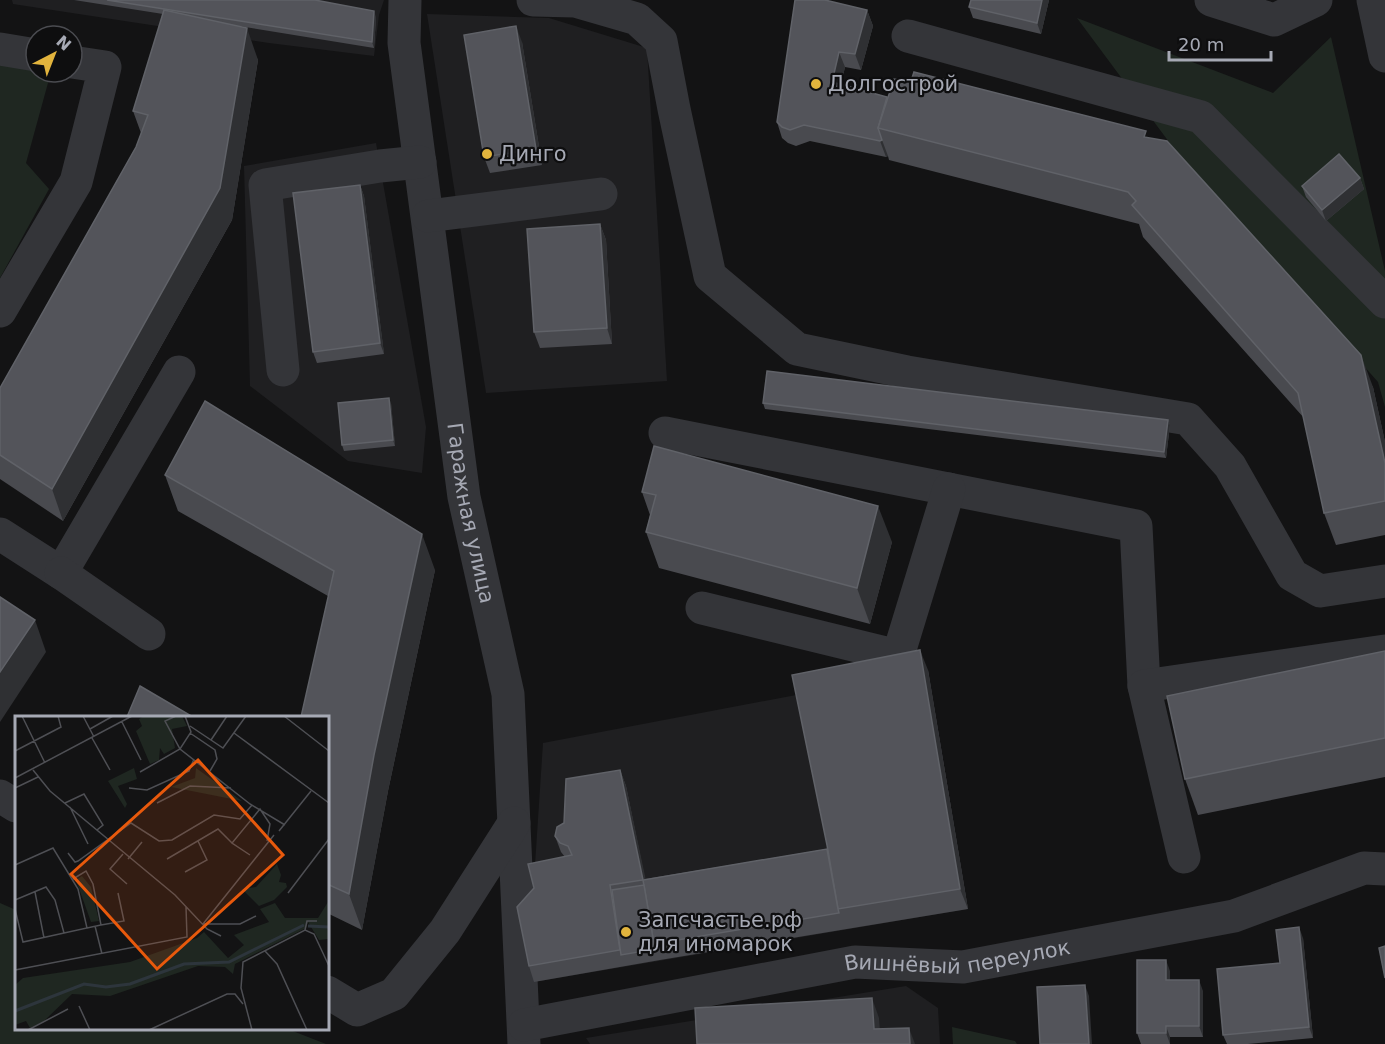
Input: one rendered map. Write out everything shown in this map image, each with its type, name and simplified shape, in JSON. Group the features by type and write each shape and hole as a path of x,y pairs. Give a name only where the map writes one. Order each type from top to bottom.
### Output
{"street":[{"name":"Гаражная улица","path":"405,0 404,43 464,497 508,694 514,823 531,1038"},
{"path":"533,0 575,2 637,19 662,41 674,109 710,276 797,348 907,372 1188,419 1230,466 1292,575 1320,591 1385,581"},
{"path":"1211,0 1274,20 1316,0"},
{"path":"1373,0 1385,56"},
{"path":"908,36 1201,117 1385,302"},
{"path":"0,49 24,53"},
{"path":"0,311 76,182 105,67 84,64"},
{"path":"283,370 265,185 380,166 420,162"},
{"path":"428,216 601,194"},
{"path":"61,573 179,372"},
{"path":"665,433 1136,526 1144,686 1184,857"},
{"path":"702,608 898,656 949,489"},
{"path":"0,534 149,634"},
{"path":"1144,686 1385,651"},
{"path":"0,796 15,805"},
{"path":"328,993 357,1010 394,994 445,931 514,823"},
{"name":"Вишнёвый переулок","path":"531,1038 855,962 963,967 1234,916 1378,864"}],"shaded area":[{"path":"12,0 384,0 379,15 374,56 269,43 13,4"},
{"path":"427,14 549,18 647,48 667,381 486,393"},
{"path":"1077,18 1273,93 1331,37 1385,271 1385,407 1378,382 1189,169"},
{"path":"0,61 24,65 24,84 48,84 26,163 49,189 0,278"},
{"path":"376,143 426,427 422,473 348,461 250,386 244,166"},
{"path":"928,670 968,909 534,982 534,880 543,743"},
{"path":"0,903 15,910 15,1029 288,1029 326,1044 0,1044"},
{"path":"906,986 938,1008 940,1044 590,1044 586,1038"},
{"path":"952,1027 1015,1041 1017,1044 953,1044"}],"building":[{"path":"107,0 315,0 374,11 372,42"},
{"name":"Долгострой","path":"795,0 825,0 867,10 855,54 839,52 832,82 887,97 878,128 882,140 804,125 790,130 777,122"},
{"path":"971,0 1042,0 1037,23 969,7"},
{"path":"164,10 247,28 220,188 52,489 0,455 0,388 136,147 148,115 133,111"},
{"path":"516,26 536,149 484,157 464,35"},
{"path":"914,72 1146,131 1144,137 1167,141 1361,355 1385,463 1385,501 1324,513 1298,393 1132,205 1136,201 1128,192 878,128 894,79 911,81"},
{"path":"1339,154 1360,178 1322,210 1302,186"},
{"path":"360,185 380,343 313,352 293,193"},
{"path":"600,224 607,328 534,332 527,229"},
{"path":"767,371 1168,420 1164,452 763,403"},
{"path":"389,398 393,440 342,445 338,403"},
{"path":"205,401 422,534 374,755 349,894 328,884 328,716 301,716 334,571 165,475"},
{"path":"654,446 878,506 857,588 646,532 656,495 642,492"},
{"path":"0,597 35,620 0,672"},
{"path":"920,650 960,889 838,909 792,675"},
{"path":"1385,651 1385,738 1185,779 1167,696"},
{"path":"140,686 191,716 127,716"},
{"path":"620,770 643,880 610,885 620,950 529,966 517,907 534,888 528,864 572,855 568,846 560,843 555,836 557,827 564,823 566,779"},
{"path":"827,849 839,913 654,944 643,880"},
{"path":"644,885 656,949 621,955 612,890"},
{"path":"1299,927 1309,1027 1223,1035 1217,969 1280,963 1276,930"},
{"path":"1385,946 1385,978 1379,948"},
{"path":"1137,960 1166,960 1166,980 1199,980 1199,1026 1166,1026 1166,1033 1137,1033"},
{"path":"1085,985 1089,1044 1040,1044 1037,987"},
{"path":"872,998 874,1029 909,1028 910,1044 697,1044 695,1008"}],"place":[{"name":"Долгострой","path":"816,84"},
{"name":"Динго","path":"487,154"},
{"name":"Запсчастье.рф для иномарок","path":"626,932"}]}
